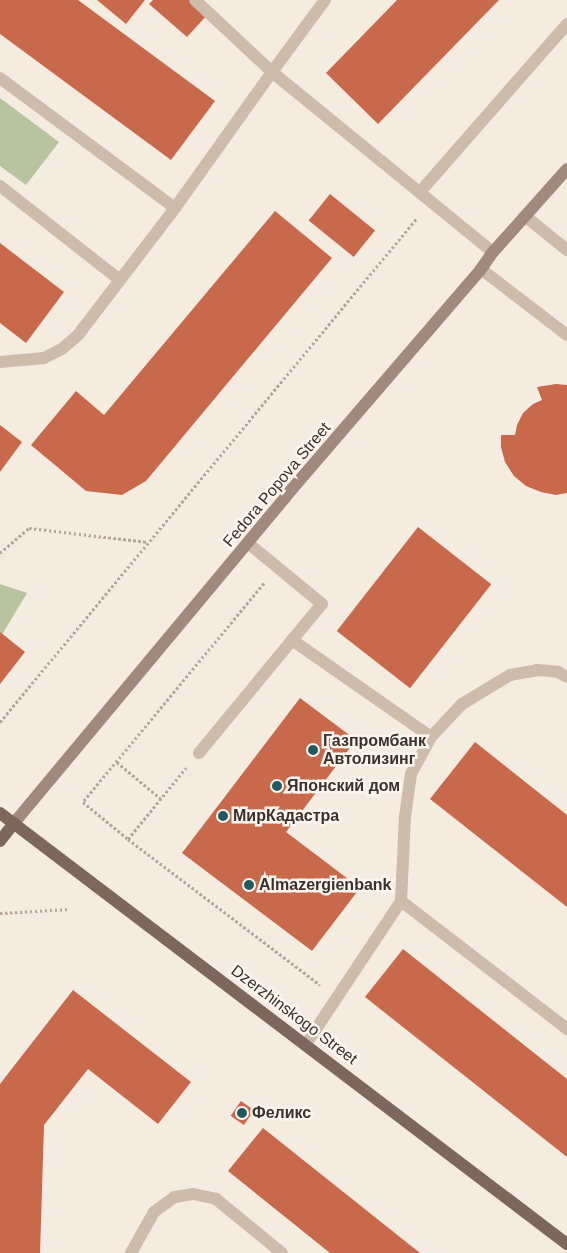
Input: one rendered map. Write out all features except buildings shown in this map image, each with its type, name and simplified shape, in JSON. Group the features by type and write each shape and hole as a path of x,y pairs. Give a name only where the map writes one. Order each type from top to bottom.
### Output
{"main road":[{"name":"Dzerzhinskogo Street","path":"0,813 567,1244"},
{"path":"0,841 14,823"}],"street":[{"name":"Fedora Popova Street","path":"14,823 248,543 481,269 493,252 567,170"}],"lane":[{"path":"195,0 272,72 493,252"},
{"path":"0,362 44,358 62,349 78,335 174,208 325,0"},
{"path":"420,192 567,24"},
{"path":"0,78 174,208"},
{"path":"0,186 120,280"},
{"path":"525,216 567,250"},
{"path":"481,269 567,335"},
{"path":"199,753 322,604 248,543"},
{"path":"292,640 431,737"},
{"path":"306,1044 401,900 404,817 411,774 431,737 462,704 510,675 537,670 558,672 567,677"},
{"path":"401,900 567,1029"},
{"path":"130,1253 154,1212 175,1198 193,1194 216,1199 282,1253"}],"path":[{"path":"0,722 430,201"},
{"path":"0,553 29,528 149,542"},
{"path":"277,567 83,802 128,839 337,998"},
{"path":"128,839 199,753"},
{"path":"117,762 161,799"},
{"path":"0,913 70,909"}],"green space":[{"path":"0,98 59,142 26,185 0,166"},
{"path":"0,584 27,593 0,638"}],"place":[{"name":"Газпромбанк Автолизинг","path":"313,750"},
{"name":"Японский дом","path":"277,786"},
{"name":"МирКадастра","path":"223,816"},
{"name":"Almazergienbank","path":"249,885"},
{"name":"Феликс","path":"242,1113"}]}
